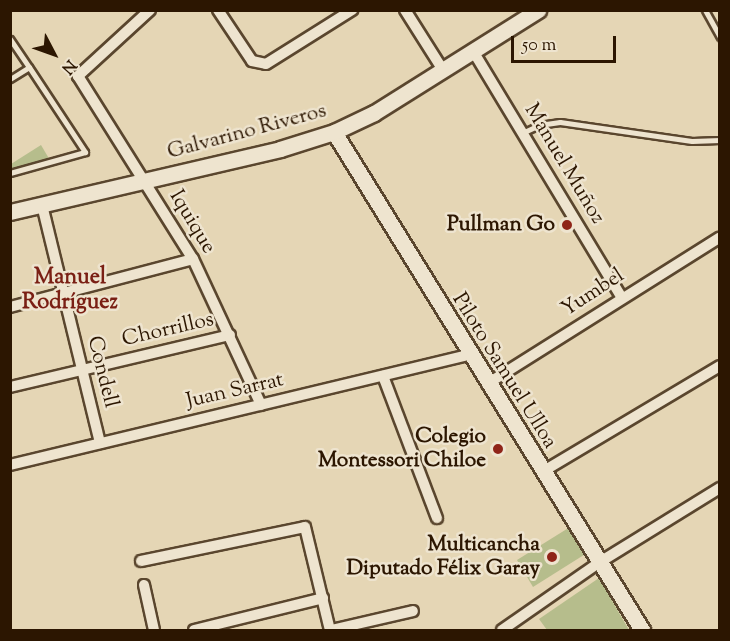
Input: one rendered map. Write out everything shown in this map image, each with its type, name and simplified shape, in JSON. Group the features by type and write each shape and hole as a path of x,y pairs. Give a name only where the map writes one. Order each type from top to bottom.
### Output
{"street":[{"name":"Iquique","path":"150,10 78,76 193,259 261,405"},
{"path":"218,10 252,61 266,64 352,10"},
{"path":"405,10 443,70"},
{"name":"Galvarino Riveros","path":"10,212 144,181 334,132 374,113 538,10"},
{"name":"Manuel Muñoz","path":"473,51 622,298"},
{"name":"Piloto Samuel Ulloa","path":"334,132 469,355 642,630"},
{"name":"Condell","path":"42,205 100,443"},
{"name":"Yumbel","path":"487,384 719,239"},
{"path":"10,307 193,259"},
{"name":"Chorrillos","path":"10,387 230,335"},
{"name":"Juan Sarrat","path":"10,465 469,355"},
{"path":"542,472 720,366"},
{"path":"383,376 437,518"},
{"path":"502,630 600,562 720,488"},
{"path":"141,561 305,527 330,630 413,611"},
{"path":"144,585 154,630"},
{"path":"194,630 322,598"}],"lane":[{"path":"705,10 720,37"},
{"path":"10,39 85,152 10,173"},
{"path":"10,80 29,67"},
{"path":"522,133 539,124 560,122 692,141 720,140"}],"green space":[{"path":"41,145 51,162 11,173 11,164"},
{"name":"Multicancha Diputado Félix Garay","path":"570,527 587,553 533,587 517,560"},
{"path":"599,578 629,630 547,630 539,619"}],"place":[{"name":"Pullman Go","path":"567,225"},
{"name":"Colegio Montessori Chiloe","path":"498,449"},
{"name":"Multicancha Diputado Félix Garay","path":"552,557"}],"district":[{"name":"Manuel Rodríguez","path":"70,290"}]}
